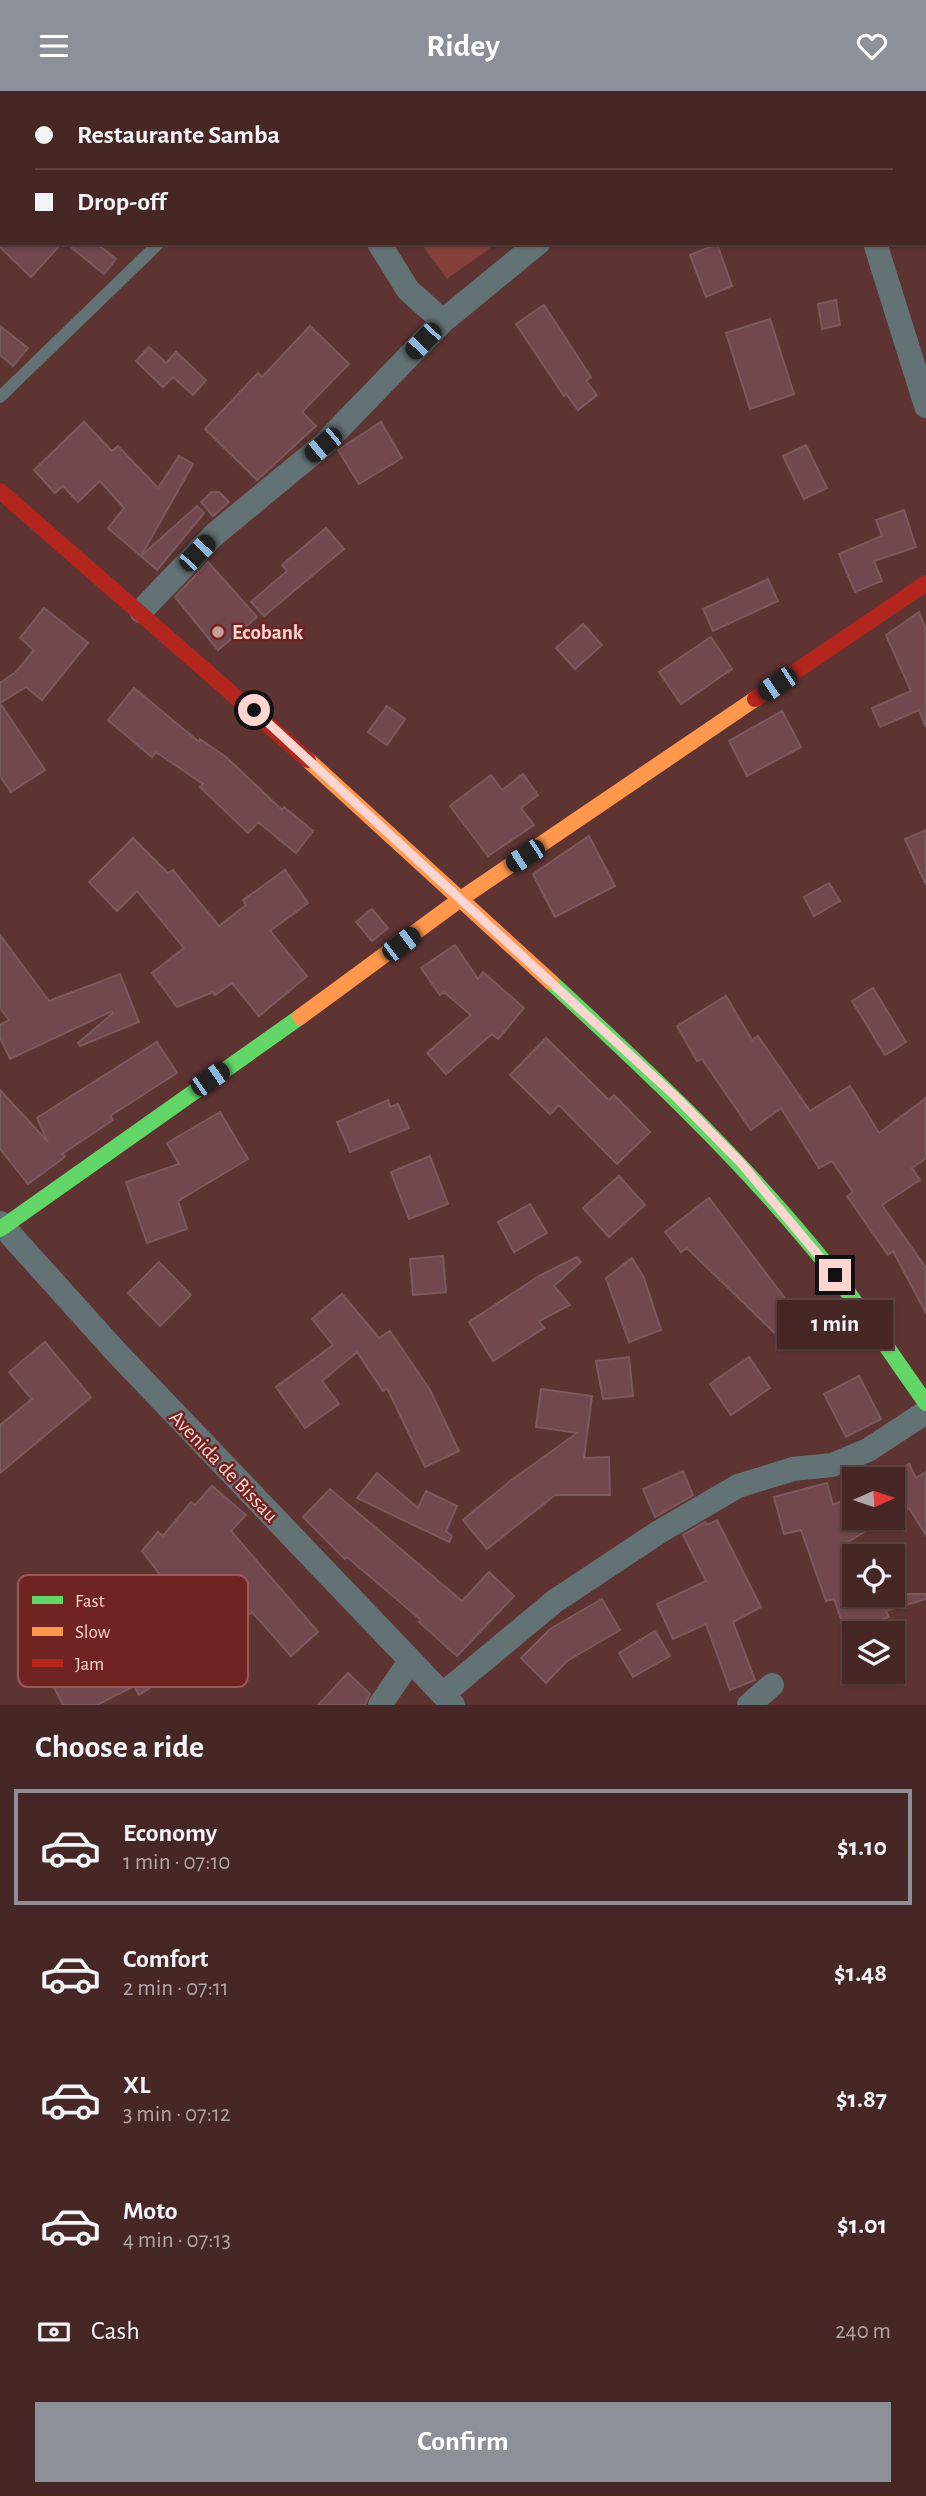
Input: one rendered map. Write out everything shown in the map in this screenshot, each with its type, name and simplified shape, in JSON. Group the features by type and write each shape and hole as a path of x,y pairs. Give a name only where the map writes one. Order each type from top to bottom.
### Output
{"main road":[{"path":"0,491 141,611 462,898 519,955 606,1030 740,1162 835,1275 926,1403"},
{"path":"1,1227 361,975 462,898 926,583"}],"street":[{"path":"380,245 408,290 443,321"},
{"path":"141,611 215,534 331,437 443,321 536,245"},
{"path":"876,245 926,406"},
{"name":"Avenida de Bissau","path":"1,1227 117,1353 448,1700"},
{"path":"448,1700 555,1601 659,1532 738,1486 793,1469 832,1465 868,1450 926,1412"},
{"path":"380,1705 410,1661"},
{"path":"749,1705 772,1685"}],"lane":[{"path":"0,397 157,245"}],"shaded area":[{"path":"422,245 494,245 447,279"}],"building":[{"path":"0,245 60,245 31,277"},
{"path":"68,245 98,245 116,259 104,274"},
{"path":"717,245 732,286 706,297 690,255"},
{"path":"836,300 840,325 822,329 818,304"},
{"path":"544,305 591,377 586,381 597,395 578,410 566,394 564,396 516,324"},
{"path":"770,319 794,394 750,409 726,333"},
{"path":"0,326 28,348 13,366 0,355"},
{"path":"310,326 349,364 302,412 316,426 257,480 205,429 258,373 262,377"},
{"path":"149,347 166,363 176,352 206,380 193,395 173,377 163,387 136,361"},
{"path":"84,422 112,451 118,446 158,488 179,456 193,464 141,556 108,528 124,508 100,481 78,502 63,486 55,493 34,470"},
{"path":"381,422 402,458 359,484 338,450"},
{"path":"806,445 827,488 804,499 783,456"},
{"path":"212,492 219,492 229,502 213,516 201,502"},
{"path":"197,506 204,513 157,570 141,556"},
{"path":"904,510 916,547 874,561 882,581 855,592 839,554 882,536 876,520"},
{"path":"326,528 344,549 264,616 251,602 287,571 282,565"},
{"path":"208,562 257,617 218,650 175,597"},
{"path":"768,579 778,601 713,631 703,609"},
{"path":"44,608 88,643 42,700 26,687 0,703 0,683 16,672 34,650 20,638"},
{"path":"919,612 926,630 926,727 919,710 880,727 872,708 911,691 886,635"},
{"path":"583,624 602,645 575,669 556,648"},
{"path":"711,637 732,669 681,704 659,672"},
{"path":"134,688 199,742 200,739 226,757 282,810 284,807 313,831 296,853 258,822 248,833 200,787 203,784 156,752 152,757 108,720"},
{"path":"0,703 45,770 11,792 0,776"},
{"path":"387,706 405,719 387,745 368,732"},
{"path":"782,711 801,747 747,776 729,741"},
{"path":"523,774 538,795 521,808 534,825 488,856 450,806 491,775 502,790"},
{"path":"926,830 926,885 905,839"},
{"path":"589,836 615,886 555,917 533,874"},
{"path":"133,838 168,873 173,870 219,926 246,905 243,900 285,870 308,903 270,931 307,976 259,1016 232,983 215,995 213,992 177,1007 152,973 184,948 137,891 117,911 89,882"},
{"path":"829,883 840,901 814,916 804,897"},
{"path":"372,909 388,928 372,941 356,922"},
{"path":"0,935 49,1001 120,974 139,1022 80,1046 78,1043 113,1013 112,1011 10,1059 0,1038 0,1025 9,1020 0,1008"},
{"path":"455,945 478,979 483,972 524,1008 498,1039 492,1034 446,1074 427,1053 471,1015 444,992 440,995 421,968"},
{"path":"873,988 906,1042 885,1055 852,1001"},
{"path":"726,996 752,1040 758,1036 810,1111 850,1086 879,1133 926,1098 926,1158 912,1168 920,1180 882,1205 926,1268 926,1313 893,1251 888,1255 847,1196 853,1192 832,1161 819,1168 781,1108 751,1130 702,1059 697,1061 677,1026"},
{"path":"546,1038 609,1100 614,1095 650,1132 617,1164 559,1105 550,1114 510,1075"},
{"path":"157,1042 177,1073 110,1116 113,1120 62,1154 65,1157 28,1184 0,1149 0,1090 48,1142 37,1118"},
{"path":"388,1100 390,1107 398,1104 409,1128 350,1152 337,1122"},
{"path":"220,1112 248,1159 178,1201 187,1229 147,1243 126,1182 179,1164 167,1143"},
{"path":"430,1156 448,1204 409,1219 391,1172"},
{"path":"619,1176 645,1205 609,1237 583,1208"},
{"path":"709,1198 803,1322 784,1342 687,1248 681,1252 665,1232"},
{"path":"530,1204 547,1233 514,1252 498,1222"},
{"path":"443,1256 446,1292 413,1295 410,1259"},
{"path":"577,1257 581,1262 554,1286 570,1305 539,1321 544,1328 493,1361 469,1322 539,1276"},
{"path":"632,1258 644,1278 661,1330 629,1342 606,1278"},
{"path":"159,1262 191,1295 160,1326 128,1293"},
{"path":"342,1294 379,1338 390,1331 430,1390 459,1451 425,1467 387,1388 383,1391 357,1352 322,1381 339,1404 305,1428 276,1387 333,1345 312,1319"},
{"path":"45,1342 91,1397 0,1473 0,1425 32,1399 9,1372"},
{"path":"629,1357 633,1396 603,1399 596,1361"},
{"path":"749,1357 770,1388 731,1415 710,1384"},
{"path":"859,1376 881,1419 846,1437 824,1394"},
{"path":"541,1389 592,1396 584,1458 609,1457 610,1495 555,1495 487,1549 463,1520 509,1482 577,1433 536,1427"},
{"path":"909,1464 916,1478 926,1472 926,1535 909,1508 905,1510 903,1467"},
{"path":"683,1471 693,1495 655,1517 643,1489"},
{"path":"377,1473 418,1508 426,1491 457,1506 446,1531 452,1536 449,1542 357,1498"},
{"path":"827,1483 833,1505 842,1500 842,1530 867,1530 842,1544 842,1607 899,1607 886,1611 889,1617 878,1621 842,1622 834,1599 826,1601 801,1530 784,1534 774,1497"},
{"path":"212,1486 246,1515 231,1531 318,1632 291,1656 252,1612 248,1615 248,1575 160,1575 142,1551 158,1532 163,1536 191,1502 195,1505"},
{"path":"330,1489 462,1601 489,1572 514,1596 457,1656 419,1622 421,1620 347,1557 345,1559 303,1517"},
{"path":"717,1520 761,1607 733,1622 755,1680 730,1690 706,1624 673,1639 657,1604 706,1581 683,1535 705,1522 707,1525"},
{"path":"905,1594 926,1594 926,1599 905,1605"},
{"path":"602,1599 620,1630 567,1661 546,1683 521,1658 550,1629"},
{"path":"655,1631 670,1656 633,1677 619,1653"},
{"path":"348,1673 370,1694 365,1705 318,1705"},
{"path":"54,1687 132,1687 97,1705 63,1705"},
{"path":"135,1687 151,1687 139,1695"}],"traffic: fast":[{"path":"551,982 686,1111 783,1212 843,1286 926,1403"},
{"path":"0,1229 300,1017"}],"traffic: slow":[{"path":"300,1017 462,898 755,699"},
{"path":"308,760 551,982"}],"traffic: jam":[{"path":"0,491 308,760"},
{"path":"755,699 926,583"}],"place":[{"name":"Ecobank","path":"218,632"}],"route":[{"path":"254,710 676,1097 740,1162 835,1275"}]}
